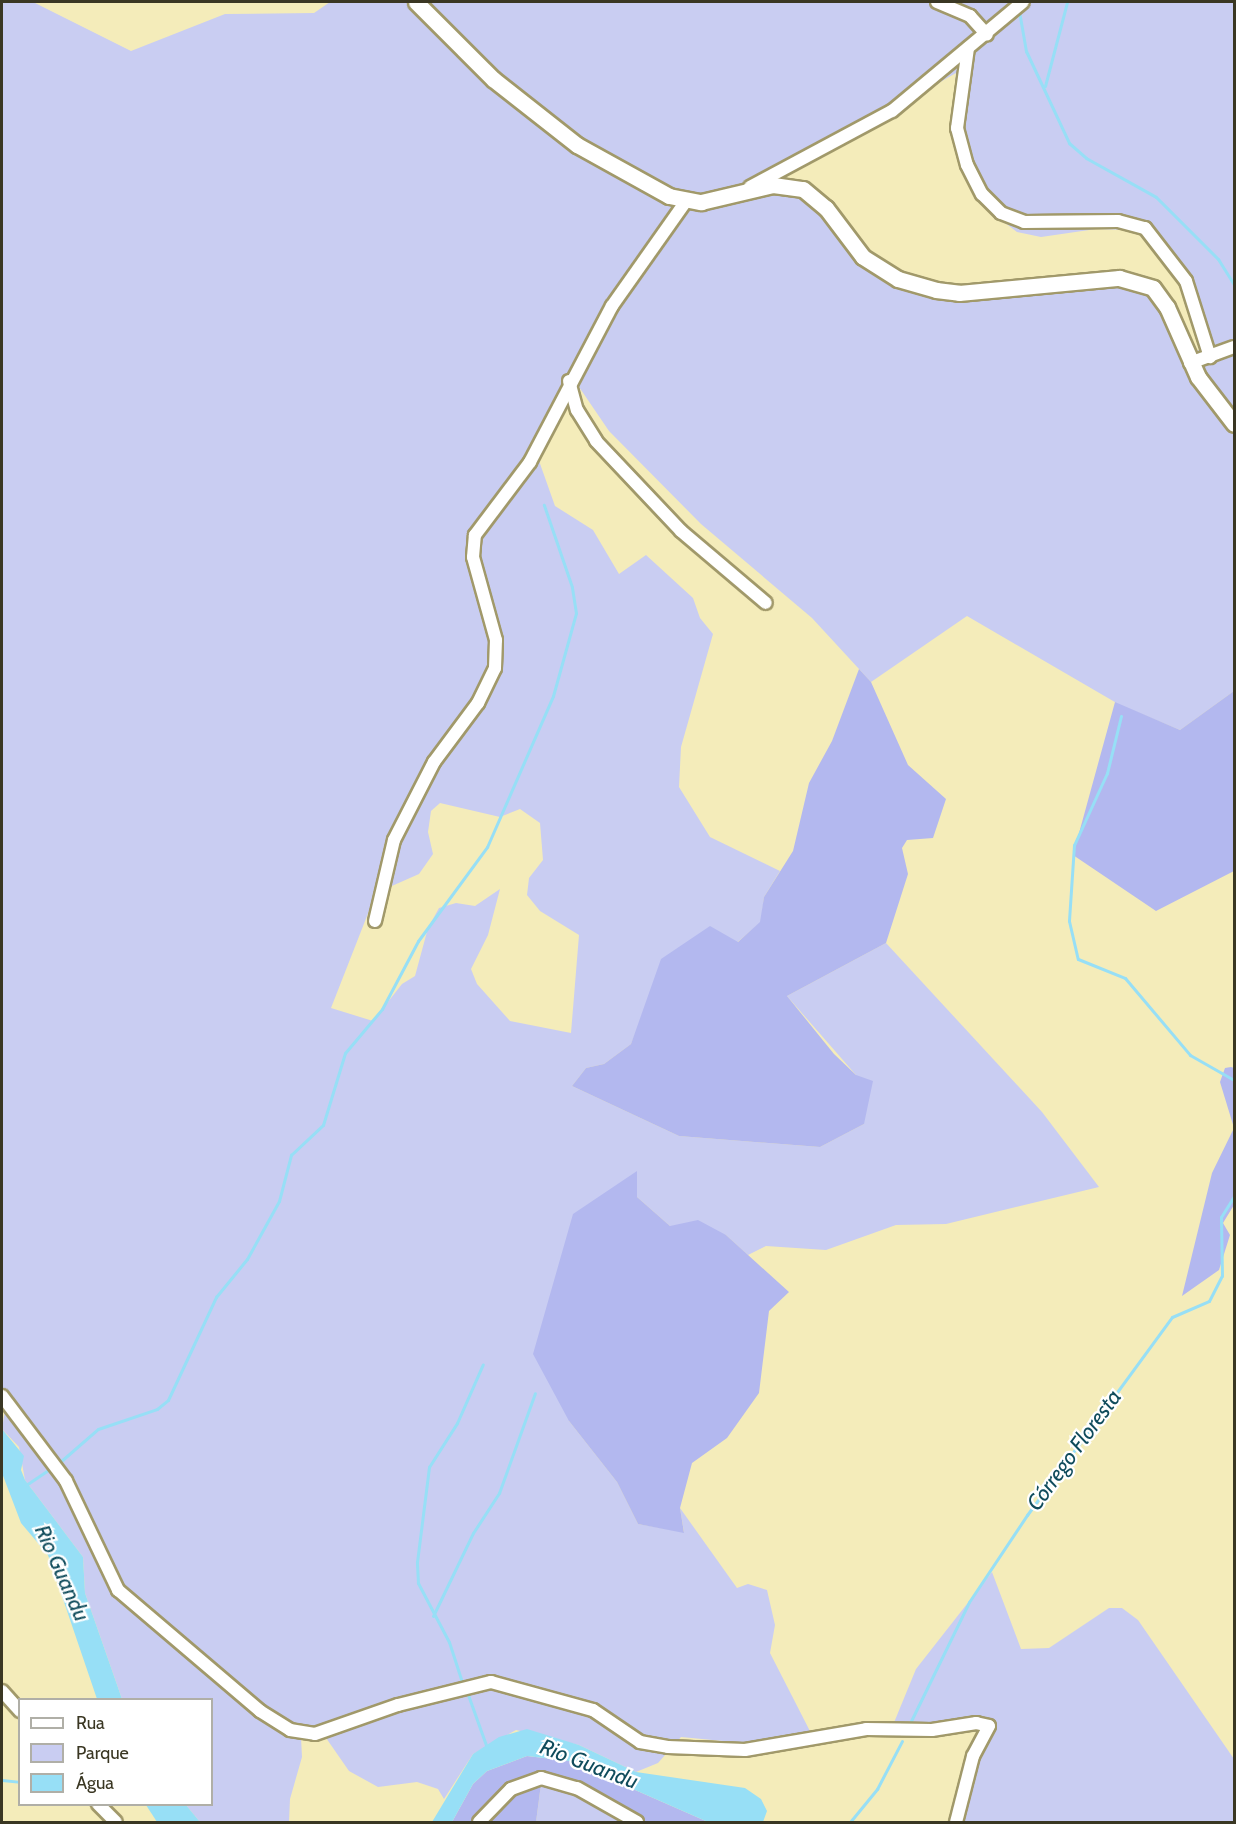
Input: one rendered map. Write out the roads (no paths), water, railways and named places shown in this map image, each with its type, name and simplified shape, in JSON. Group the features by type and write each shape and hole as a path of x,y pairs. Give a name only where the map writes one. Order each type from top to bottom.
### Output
{"main road":[{"path":"416,2 493,79 577,145 669,196 686,201 715,200 773,185 803,189 826,208 863,257 916,286 960,292 1063,281 1139,282 1160,294 1190,363 1234,424"}],"street":[{"path":"937,2 970,16 987,34"},
{"path":"742,192 892,111 1023,2"},
{"path":"968,48 957,128 967,165 982,194 1001,213 1024,222 1118,220 1145,228 1186,281 1210,357"},
{"path":"375,921 394,840 434,762 478,703 495,668 496,640 473,558 475,536 530,462 569,381 612,306 686,201"},
{"path":"1190,363 1234,347"},
{"path":"569,381 577,410 596,441 681,531 766,603"},
{"path":"2,1396 66,1480 118,1590 260,1711 290,1730 315,1734 398,1705 491,1682 593,1710 640,1742 668,1747 745,1750 866,1729 932,1730 976,1723 989,1726 973,1756 956,1822"},
{"path":"2,1691 18,1709"},
{"path":"479,1822 506,1793 542,1778 577,1788 637,1822"},
{"path":"100,1806 117,1822"}],"water":[{"name":"Rio Guandu","path":"2,1429 24,1456 21,1470 25,1480 83,1557 85,1593 122,1698 97,1698 48,1555 21,1523 2,1473"},
{"name":"Rio Guandu","path":"527,1729 579,1745 636,1772 745,1788 761,1799 767,1811 763,1822 708,1822 569,1761 527,1756 487,1771 473,1784 452,1822 432,1822 473,1754 499,1737"},
{"path":"147,1806 187,1806 200,1822 157,1822"}],"waterway":[{"name":"Córrego Floresta","path":"1045,86 1067,2"},
{"name":"Córrego Floresta","path":"1019,11 1026,51 1069,143 1086,158 1156,197 1218,259 1234,285"},
{"path":"60,1462 98,1429 157,1409 168,1400 216,1297 247,1259 279,1201 291,1155 323,1125 345,1053 382,1009 418,941 487,847 553,696 576,613 572,587 544,505"},
{"path":"1121,716 1107,773 1074,845 1069,921 1078,959 1125,978 1190,1055 1234,1080"},
{"name":"Córrego Floresta","path":"911,1721 969,1602 1027,1515 1172,1317 1209,1301 1222,1276 1221,1217 1234,1196"},
{"path":"462,1682 449,1642 418,1583 417,1562 429,1467 457,1423 483,1364"},
{"path":"433,1616 473,1533 499,1493 535,1393"},
{"path":"26,1485 47,1471"},
{"path":"467,1692 487,1748"},
{"name":"Córrego Floresta","path":"850,1822 877,1789 902,1741"},
{"path":"2,1780 18,1782"}]}
